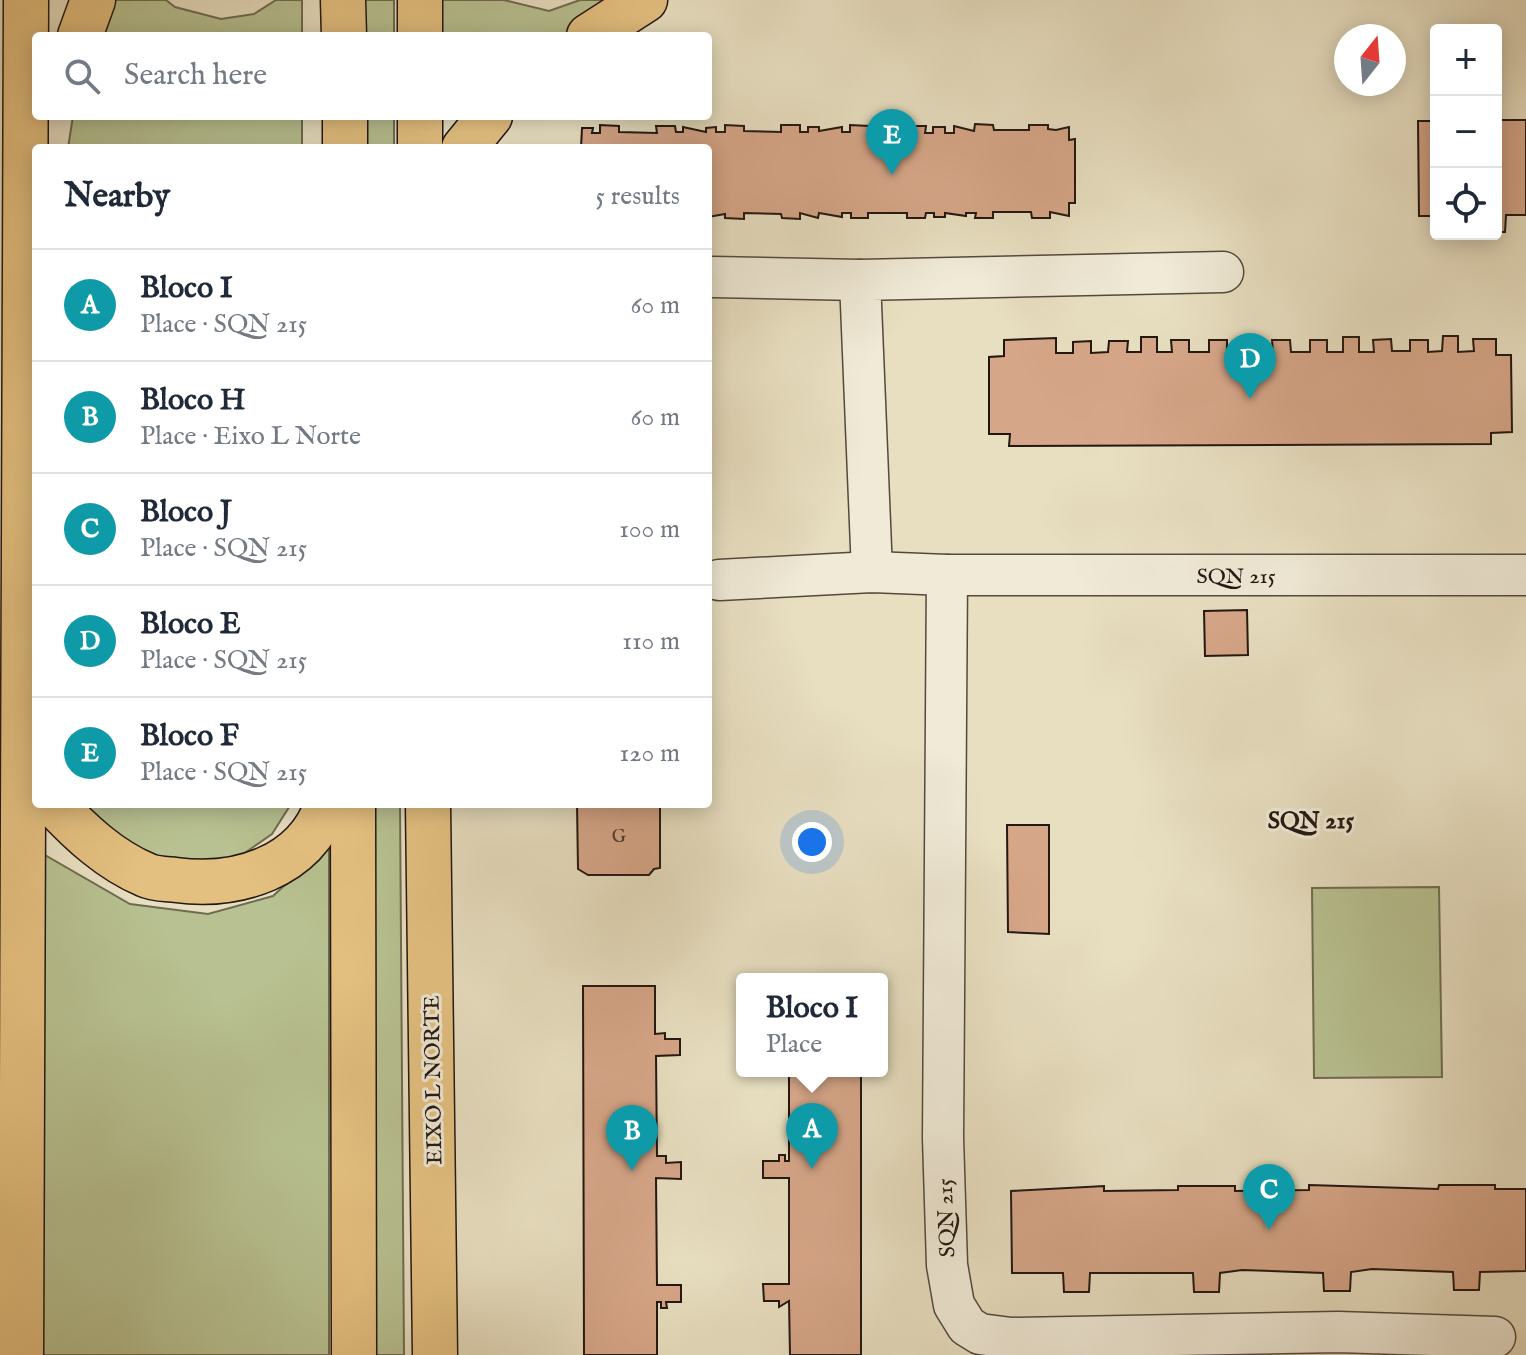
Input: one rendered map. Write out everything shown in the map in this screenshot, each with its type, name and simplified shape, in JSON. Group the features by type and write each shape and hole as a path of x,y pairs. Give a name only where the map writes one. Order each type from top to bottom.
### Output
{"main road":[{"path":"26,0 32,110"},
{"path":"81,32 93,0"},
{"path":"343,0 344,32"},
{"path":"420,0 420,32"},
{"path":"595,32 645,0"},
{"path":"33,120 34,144"},
{"path":"42,144 51,120"},
{"path":"345,120 345,144"},
{"path":"420,120 420,144"},
{"path":"467,144 487,120"},
{"path":"21,1355 32,532"},
{"path":"58,808 83,836 147,876 203,884 251,878 297,850 324,808"},
{"path":"353,808 354,1355"},
{"name":"EIXO L NORTE","path":"428,808 435,1355"}],"street":[{"path":"713,277 860,280 1223,272"},
{"path":"860,280 872,572"},
{"name":"SQN 215","path":"719,580 872,572 947,575 1526,575"},
{"name":"SQN 215","path":"947,575 943,1154 947,1265 954,1305 967,1326 980,1334 1011,1338 1338,1332 1495,1337"}],"green space":[{"path":"104,0 166,0 175,7 221,19 254,14 276,0 302,0 302,32 93,32"},
{"path":"361,0 394,0 394,32 362,32"},
{"path":"430,0 504,0 549,11 580,0 622,0 572,32 430,32"},
{"path":"72,120 302,120 302,144 69,144"},
{"path":"362,120 394,120 394,144 362,144"},
{"path":"77,808 288,808 272,834 239,857 208,861 155,861"},
{"path":"369,808 400,808 404,1355 371,1355"},
{"path":"329,844 329,1355 43,1355 43,854 130,904 208,914 273,896"},
{"path":"1439,887 1442,1077 1314,1078 1312,888"}],"building":[{"path":"1502,120 1526,120 1526,215 1506,215 1505,232 1502,232"},
{"path":"1418,121 1430,121 1430,216 1419,216"},
{"path":"975,124 993,125 994,130 1029,130 1029,125 1048,125 1048,129 1056,130 1069,127 1069,140 1075,139 1075,203 1069,203 1069,216 1050,212 1050,218 1032,218 1031,212 993,212 993,218 975,218 976,213 966,213 966,216 945,213 945,217 934,217 934,213 926,213 925,218 907,218 907,213 868,213 868,218 851,218 851,213 842,213 842,217 819,213 818,218 800,213 800,219 782,218 781,214 744,213 744,219 725,218 725,214 712,216 712,144 581,144 582,128 593,128 592,133 600,133 600,125 619,126 619,132 657,133 656,126 675,126 676,132 683,132 683,127 706,132 706,128 716,127 716,132 725,132 725,125 744,126 744,131 781,132 781,125 800,125 800,132 808,132 808,127 819,127 819,131 842,127 842,132 850,132 850,125 869,126 869,131 906,132 906,126 926,126 925,133 933,133 933,127 945,127 945,133 954,133 954,126 974,131"},
{"path":"1443,336 1458,336 1458,352 1474,351 1473,339 1496,339 1496,355 1511,355 1512,432 1491,433 1491,444 1009,446 1010,434 989,434 989,357 1004,356 1004,340 1056,338 1056,353 1073,353 1073,342 1091,341 1091,353 1108,352 1109,341 1128,341 1127,352 1141,352 1141,337 1157,337 1157,352 1172,352 1171,340 1189,340 1189,352 1209,352 1209,340 1227,340 1227,352 1242,352 1242,337 1258,337 1258,352 1273,352 1272,340 1290,340 1291,352 1310,352 1310,340 1327,340 1327,352 1343,352 1343,337 1359,337 1359,352 1374,352 1373,340 1391,339 1392,351 1410,351 1410,340 1428,340 1428,352 1442,351"},
{"path":"1247,610 1248,655 1205,656 1204,611"},
{"path":"577,808 660,808 660,868 649,875 588,875 578,869"},
{"path":"1007,825 1049,825 1049,934 1008,932"},
{"path":"583,986 655,986 655,1034 665,1033 665,1039 680,1039 680,1055 656,1056 657,1156 666,1156 666,1163 681,1162 681,1179 656,1178 657,1285 681,1285 681,1302 666,1302 667,1308 661,1308 661,1302 657,1302 657,1355 584,1355"},
{"path":"789,1077 861,1077 861,1355 790,1355 789,1301 779,1307 779,1301 764,1301 763,1284 789,1284 789,1178 763,1178 763,1161 779,1161 779,1155 785,1155 785,1161 789,1161"},
{"path":"1309,1185 1438,1189 1439,1185 1495,1185 1495,1189 1526,1189 1526,1271 1480,1272 1479,1290 1454,1290 1453,1272 1372,1269 1351,1272 1350,1291 1324,1291 1323,1273 1242,1270 1220,1273 1219,1292 1194,1292 1193,1273 1090,1273 1089,1292 1064,1292 1063,1273 1012,1273 1011,1191 1104,1186 1104,1191 1178,1190 1178,1186 1235,1186 1235,1191 1309,1190"}],"place":[{"name":"Bloco F","path":"892,175"},
{"name":"Bloco E","path":"1250,399"},
{"name":"Bloco I","path":"812,1169"},
{"name":"Bloco H","path":"632,1171"},
{"name":"Bloco J","path":"1269,1230"}],"district":[{"name":"SQN 215","path":"1311,820"}]}
